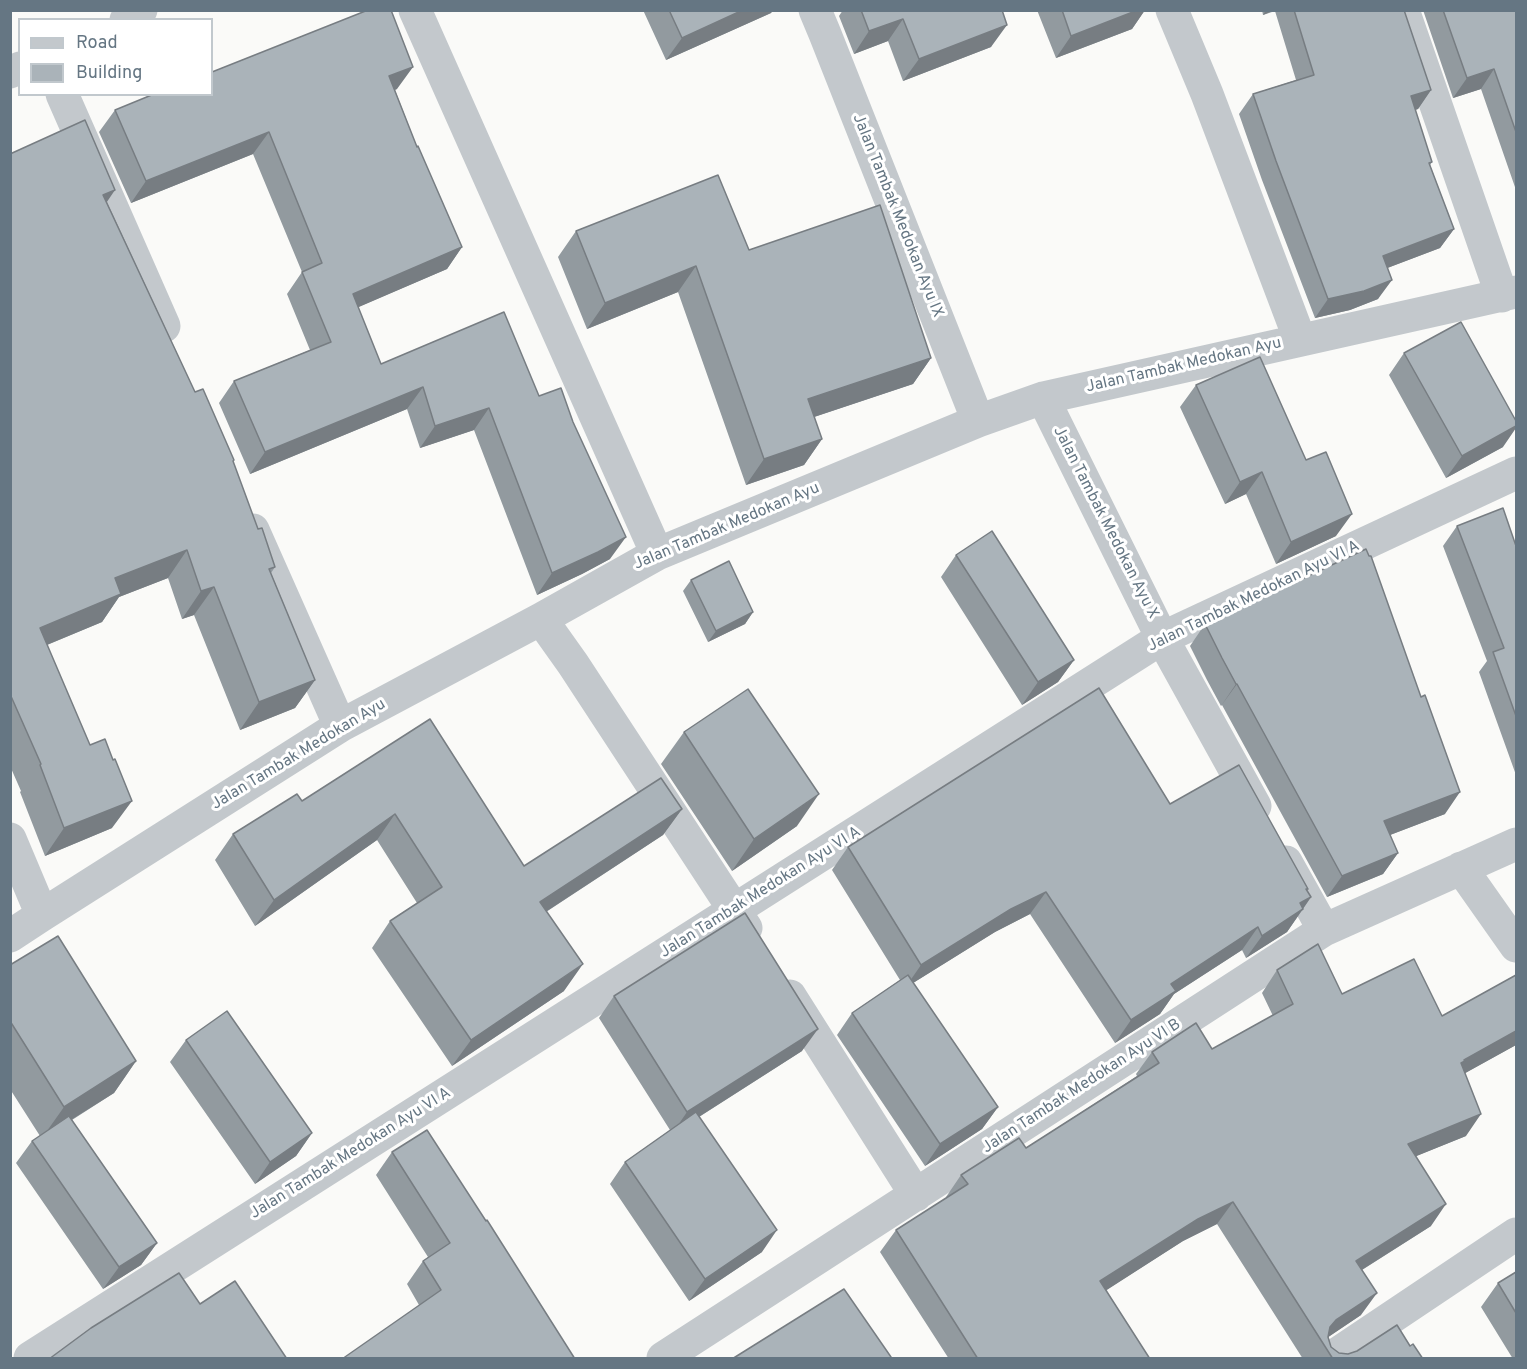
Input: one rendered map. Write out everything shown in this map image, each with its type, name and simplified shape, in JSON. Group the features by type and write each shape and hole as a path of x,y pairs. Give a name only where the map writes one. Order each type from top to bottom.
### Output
{"street":[{"path":"415,10 657,554"},
{"name":"Jalan Tambak Medokan Ayu IX","path":"815,10 978,421"},
{"path":"1172,10 1207,94 1300,340"},
{"path":"1403,10 1509,294"},
{"path":"63,96 177,356"},
{"name":"Jalan Tambak Medokan Ayu","path":"10,936 340,726 541,619 657,554 978,421 1042,398 1509,294"},
{"name":"Jalan Tambak Medokan Ayu X","path":"1042,398 1162,638 1324,930"},
{"name":"Jalan Tambak Medokan Ayu VI A","path":"30,1359 1162,638 1516,473"},
{"path":"244,508 340,726"},
{"path":"541,619 735,910 916,1195"},
{"path":"10,839 42,915"},
{"name":"Jalan Tambak Medokan Ayu VI B","path":"663,1359 1324,930 1516,844"},
{"path":"1461,868 1516,946"},
{"path":"1331,1359 1516,1234"}],"building":[{"path":"368,10 391,10 413,67 389,76 417,147 462,247 353,294 381,364 504,312 539,396 561,388 573,422 626,537 552,573 489,408 435,426 423,387 265,452 234,381 331,342 302,272 322,263 269,132 146,181 115,110 149,96 213,96 213,72"},
{"path":"669,10 743,10 682,38"},
{"path":"861,10 1002,10 1007,25 919,59 903,19 869,31"},
{"path":"1062,10 1138,10 1071,36"},
{"path":"1294,10 1404,10 1431,90 1411,96 1432,162 1429,163 1454,229 1383,256 1392,280 1364,291 1328,299 1253,94 1314,75"},
{"path":"1443,10 1516,10 1516,132 1494,69 1467,78"},
{"path":"85,120 115,190 103,195 195,392 203,389 234,460 258,529 262,528 275,567 269,569 315,680 259,702 214,587 201,591 187,550 115,578 121,594 40,628 90,745 105,739 132,801 64,828 41,764 10,694 10,154"},
{"path":"718,175 749,250 880,205 931,358 808,399 822,439 764,459 696,266 605,303 576,231"},
{"path":"1461,322 1516,421 1516,426 1462,456 1404,353"},
{"path":"1260,357 1306,460 1326,452 1352,514 1291,542 1262,472 1240,482 1196,385"},
{"path":"1503,508 1516,546 1516,716 1493,652 1504,648 1457,526"},
{"path":"992,531 1074,660 1038,682 956,555"},
{"path":"1366,549 1371,556 1421,697 1425,695 1460,792 1384,821 1398,853 1342,876 1205,624"},
{"path":"729,561 753,612 716,631 691,580"},
{"path":"1099,688 1170,804 1239,765 1311,897 1300,903 1303,909 1262,936 1258,927 1171,984 1176,991 1131,1020 1046,892 1011,909 921,965 848,847"},
{"path":"748,689 819,794 754,839 684,732"},
{"path":"430,719 524,866 661,778 682,809 540,902 583,964 471,1040 390,921 442,887 395,814 274,900 233,834 297,794 302,801"},
{"path":"745,913 818,1029 687,1112 614,996"},
{"path":"58,936 136,1061 64,1107 10,1021 10,965"},
{"path":"1318,944 1342,994 1414,959 1442,1016 1516,975 1516,1031 1461,1063 1481,1114 1408,1144 1446,1204 1356,1261 1377,1293 1336,1320 1330,1327 1328,1337 1331,1347 1339,1353 1348,1354 1357,1351 1397,1325 1410,1346 1413,1344 1423,1359 1333,1359 1233,1202 1198,1219 1100,1281 1150,1359 978,1359 896,1230 968,1184 961,1175 1019,1138 1026,1148 1159,1063 1152,1052 1196,1023 1212,1049 1293,1004 1277,970"},
{"path":"908,975 998,1107 940,1144 852,1013"},
{"path":"227,1011 312,1133 270,1162 186,1040"},
{"path":"696,1112 777,1230 705,1279 625,1162"},
{"path":"69,1116 157,1243 119,1267 32,1141"},
{"path":"427,1130 575,1359 342,1359 441,1290 423,1261 450,1243 392,1152"},
{"path":"1516,1272 1516,1313 1498,1283"},
{"path":"179,1273 200,1304 235,1281 287,1359 49,1359 91,1328"},
{"path":"844,1289 891,1357 889,1359 732,1359"}]}
